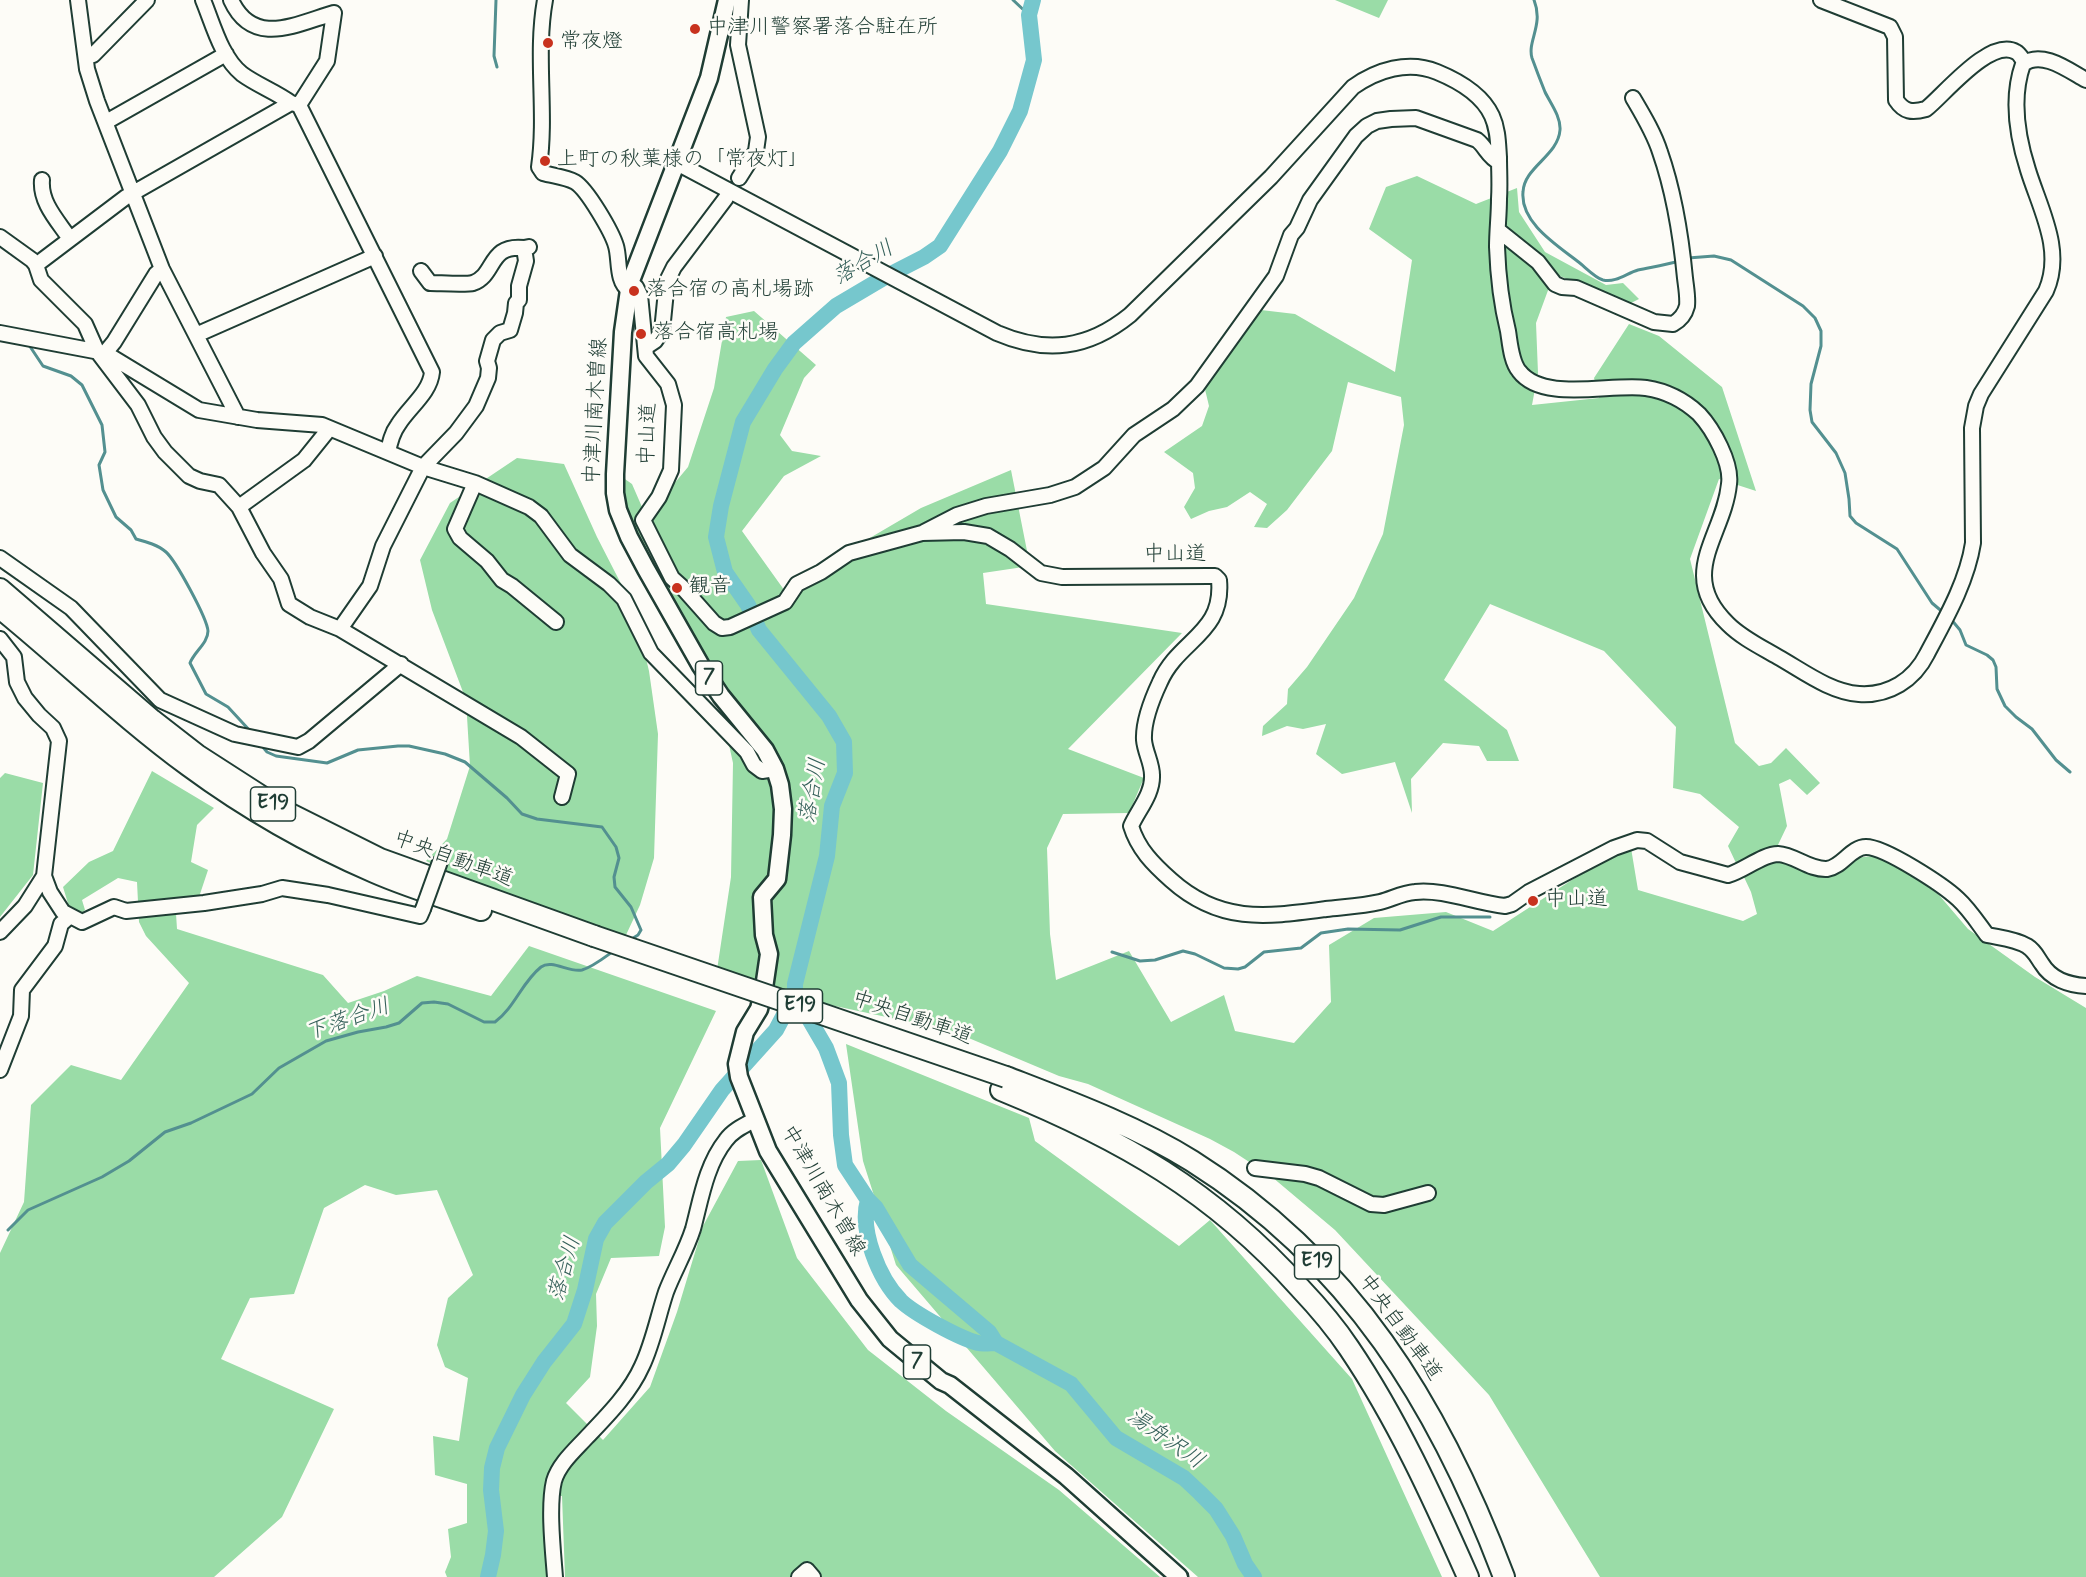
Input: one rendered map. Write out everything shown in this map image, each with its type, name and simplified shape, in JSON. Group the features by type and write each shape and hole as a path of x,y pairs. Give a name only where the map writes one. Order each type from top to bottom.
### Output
{"highway":[{"name":"中央自動車道","path":"0,589 152,720 197,755 284,811 380,859 593,941 1105,1118 1189,1160 1230,1186 1271,1218 1307,1252 1344,1291 1372,1326 1424,1402 1448,1447 1472,1498 1503,1575"},
{"name":"中央自動車道","path":"0,608 142,730 190,766 277,823 326,850 376,873 439,896 593,941"},
{"name":"中央自動車道","path":"1004,1083 1098,1132 1177,1178 1214,1205 1252,1238 1306,1294 1348,1346 1390,1414 1468,1577"}],"main road":[{"name":"中津川南木曽線","path":"727,0 715,57 630,287 623,332 615,474 618,510 633,545 701,666 721,696 765,750 775,769 781,793 782,835 777,879 762,897 764,935 769,954 764,988 759,1009 745,1032 738,1070 768,1151 859,1300 890,1339 1066,1476 1179,1577"}],"street":[{"path":"78,0 90,81 162,269 238,417"},
{"path":"86,57 93,55 147,0"},
{"path":"203,0 226,54 243,75 295,104 375,256 432,372 426,389 392,435 388,452"},
{"path":"36,265 134,193 295,104 327,62 334,13 277,29 261,29 237,13 231,0"},
{"name":"中山道","path":"545,0 542,38 542,147 539,167 543,173 571,180 582,187 612,237 623,285 636,287 640,295 649,360 668,384 674,405 671,470 659,497 643,520 672,578 682,586 714,623 722,628 730,627 785,602 797,584 849,553 922,533 964,532 988,536 1010,549 1041,573 1062,578 1215,576 1220,580 1221,595 1213,619 1182,649 1169,666 1155,692 1145,724 1144,741 1152,776 1150,790 1131,826 1140,848 1149,860 1179,887 1195,897 1224,910 1262,916 1381,902 1405,893 1417,892 1432,892 1505,906 1520,900 1529,892 1552,880 1628,842 1637,840 1647,840 1680,862 1728,875 1771,855 1779,854 1818,868 1828,869 1858,849 1868,847 1930,878 1965,906 1987,935 2015,940 2037,954 2049,974 2073,986 2086,986"},
{"path":"739,178 756,151 758,137 738,45 741,0"},
{"path":"1821,0 1890,27 1895,37 1896,100 1908,111 1917,112 1926,109 1975,63 1987,55 2013,50 2025,63"},
{"path":"106,122 226,54"},
{"path":"677,163 1017,342 1035,345 1075,344 1108,331 1138,308 1270,177 1353,87 1366,78 1388,69 1409,67 1433,70 1471,90 1491,114 1498,136 1499,277 1503,311 1518,370 1530,381 1547,387 1589,389 1633,387 1658,390 1676,397 1692,408 1714,434 1730,480 1727,499 1705,557 1704,576 1710,597 1721,616 1750,640 1829,686 1849,693 1868,695 1887,690 1910,678 1923,663 1959,590 1973,543 1972,428 1976,406 1981,394 2046,291 2052,273 2053,251 2050,238 2028,170 2018,126 2019,80 2025,63 2034,58 2041,58 2086,80"},
{"path":"1498,230 1538,262 1555,284 1576,288 1661,324 1673,324 1681,318 1687,301 1681,247 1670,189 1660,151 1633,98"},
{"path":"922,533 957,515 986,506 1050,495 1075,487 1104,468 1134,435 1173,409 1197,386 1276,276 1290,235 1297,228 1310,200 1356,136 1367,126 1377,121 1416,118 1477,140 1485,147 1490,158 1499,162"},
{"path":"42,180 41,192 45,201 70,239"},
{"path":"646,347 662,331 666,281 726,198"},
{"path":"0,237 36,265 39,276 84,324 138,405 154,436 176,465 200,482 219,485 239,507 263,554 282,579 289,604 310,617 340,629 521,737 568,774 562,797"},
{"path":"340,629 370,586 383,546 423,467 477,406 488,378 488,361 493,340 500,333 510,330 516,303 519,300 519,286 525,270 527,248 511,247 501,253 486,273 473,283 430,283 421,271"},
{"path":"196,335 375,256"},
{"path":"101,352 114,342 156,274 162,269"},
{"path":"0,333 101,352 199,410 238,417 322,425 423,467 475,483 529,507 541,516 570,555 624,598 651,653 747,752 754,765 762,771 775,769"},
{"path":"239,507 304,460 329,429"},
{"path":"475,483 455,529 460,538 487,561 502,580 556,622"},
{"path":"0,558 71,608 160,700 235,734 254,737 274,744 298,747 309,741 400,664"},
{"path":"0,639 14,657 17,682 25,698 39,716 53,728 59,741 44,876 26,906 0,932"},
{"path":"44,876 50,892 63,912 82,922 114,907 126,911 204,903 262,894 282,888 420,916 441,859"},
{"path":"0,1070 21,1016 22,990 55,946 61,924 70,916"},
{"path":"555,1577 552,1504 554,1482 567,1459 611,1411 636,1379 669,1284 684,1256 705,1181 713,1163 725,1140 756,1119"},
{"path":"1255,1168 1319,1178 1371,1204 1384,1205 1428,1193"},
{"path":"799,1577 807,1570 813,1577"}],"green space":[{"path":"1335,0 1388,0 1379,18"},
{"path":"1417,176 1476,204 1517,188 1519,212 1545,252 1606,285 1623,283 1639,299 1631,303 1554,274 1536,323 1538,373 1532,405 1599,398 1594,378 1629,324 1659,336 1722,387 1756,491 1719,479 1690,559 1735,743 1759,766 1771,763 1786,748 1820,783 1807,795 1790,779 1779,784 1787,826 1777,847 1736,863 1728,846 1739,827 1700,794 1673,788 1676,727 1604,651 1490,604 1444,680 1507,730 1519,761 1487,761 1479,746 1443,743 1411,779 1412,813 1395,762 1342,774 1316,754 1326,724 1303,729 1287,726 1262,736 1263,726 1287,704 1288,689 1307,667 1354,598 1383,534 1404,425 1401,397 1348,382 1332,451 1287,510 1267,528 1254,527 1267,504 1250,492 1227,507 1209,511 1191,519 1184,507 1195,488 1193,473 1164,452 1202,426 1209,406 1202,377 1261,310 1295,314 1395,372 1412,260 1369,229 1386,187"},
{"path":"754,311 816,365 804,378 780,435 792,451 821,456 784,476 742,531 787,594 851,549 921,508 1011,470 1030,566 983,573 986,604 1182,633 1068,749 1144,778 1129,813 1063,814 1047,848 1050,934 1056,980 1129,951 1171,1022 1224,995 1235,1031 1294,1043 1331,1002 1329,945 1374,918 1446,912 1493,931 1612,854 1631,848 1638,890 1743,921 1757,914 1743,875 1774,859 1782,860 1811,873 1827,876 1841,873 1855,858 1873,856 1898,865 1939,895 1968,929 2035,977 2086,1008 2086,1577 1600,1577 1489,1395 1335,1230 1272,1177 1210,1139 1088,1084 1059,1076 952,1031 746,987 717,970 731,877 733,763 712,668 627,512 622,477 632,484 642,507 673,485 688,467 714,388 726,317"},
{"path":"517,458 564,464 597,537 634,609 649,671 658,734 654,858 640,905 626,935 570,921 509,900 426,861 447,839 470,766 466,700 432,610 420,560 450,503"},
{"path":"152,771 214,808 197,825 191,862 208,870 199,897 175,898 177,929 323,975 348,1003 384,991 417,976 491,996 529,946 716,1011 660,1128 665,1227 659,1256 611,1258 596,1294 597,1326 590,1377 566,1403 603,1440 650,1387 677,1312 703,1226 738,1161 761,1160 797,1258 868,1350 946,1411 1059,1490 1160,1577 565,1577 562,1496 543,1497 548,1577 447,1577 445,1572 451,1557 448,1529 467,1523 467,1484 435,1475 433,1436 459,1441 468,1378 445,1367 437,1345 448,1298 473,1275 437,1190 396,1195 365,1185 324,1208 294,1294 250,1298 221,1359 334,1409 282,1517 214,1577 0,1577 0,1253 24,1202 31,1105 71,1065 121,1080 189,983 146,936 139,922 137,882 118,878 82,900 85,910 79,915 70,910 63,887 89,862 113,851"},
{"path":"5,773 43,783 33,875 0,917 0,778"},
{"path":"846,1044 1029,1118 1035,1141 1179,1246 1210,1220 1352,1379 1442,1577 1198,1577 1055,1451 896,1265 863,1161"}],"waterway":[{"path":"496,0 494,56 497,67"},
{"path":"1013,0 1029,15"},
{"name":"落合川","path":"488,1577 496,1531 491,1490 492,1468 497,1448 523,1395 544,1362 574,1324 585,1290 596,1239 605,1223 646,1182 668,1164 722,1090 776,1030 795,994 795,984 827,856 832,806 845,773 844,742 829,716 759,630 748,605 725,572 716,537 721,506 743,422 775,369 794,343 836,306 940,246 1000,151 1020,111 1034,60 1029,15 1033,0"},
{"path":"1534,0 1537,17 1532,58 1557,115 1560,130 1554,147 1529,175 1525,183 1524,204 1528,214 1543,234 1603,280 1608,281 1638,270 1679,261"},
{"path":"1688,258 1714,256 1731,260 1803,306 1815,318 1821,331 1821,346 1811,384 1812,422 1836,453 1845,473 1850,516 1856,523 1897,549 1932,603 1945,614"},
{"name":"下落合川","path":"29,345 43,366 71,376 82,385 102,425 105,452 99,465 103,490 116,517 131,530 136,539 163,550 177,566 197,603 208,631 206,640 190,663 206,694 228,707 252,733"},
{"path":"1950,618 1960,630 1966,645 1993,660 1996,667 1997,689 2005,706 2032,729 2056,760 2070,772"},
{"name":"下落合川","path":"262,746 267,752 276,756 327,763 358,750 398,746 409,746 445,754 465,762 522,814 537,819 602,827 616,847 619,858 614,877 615,887 631,907 641,930 630,940"},
{"path":"1510,912 1528,900"},
{"path":"1112,952 1140,961 1155,960 1183,951 1195,954 1224,968 1238,969 1245,967 1264,952 1301,948 1321,933 1348,929 1400,930 1441,917 1490,917"},
{"name":"下落合川","path":"8,1230 28,1210 102,1177 129,1161 165,1132 191,1123 252,1094 279,1068 326,1041 399,1023 422,1003 448,1004 484,1022 495,1022 541,967 555,965 572,970 582,970 615,950"},
{"name":"湯舟沢川","path":"798,1000 826,1048 839,1083 841,1135 845,1165 868,1200 876,1208 910,1265 989,1332 996,1343 1071,1384 1116,1438 1184,1478 1216,1509 1254,1577"},
{"name":"湯舟沢川","path":"868,1200 866,1225 873,1254 885,1280 901,1301 927,1319 960,1336 978,1343 996,1343"}],"place":[{"name":"中津川警察署落合駐在所","path":"695,29"},
{"name":"常夜燈","path":"548,43"},
{"name":"上町の秋葉様の「常夜灯」","path":"545,161"},
{"name":"落合宿の高札場跡","path":"634,291"},
{"name":"落合宿高札場","path":"641,334"},
{"name":"観音","path":"677,588"},
{"name":"中山道","path":"1533,901"}]}
